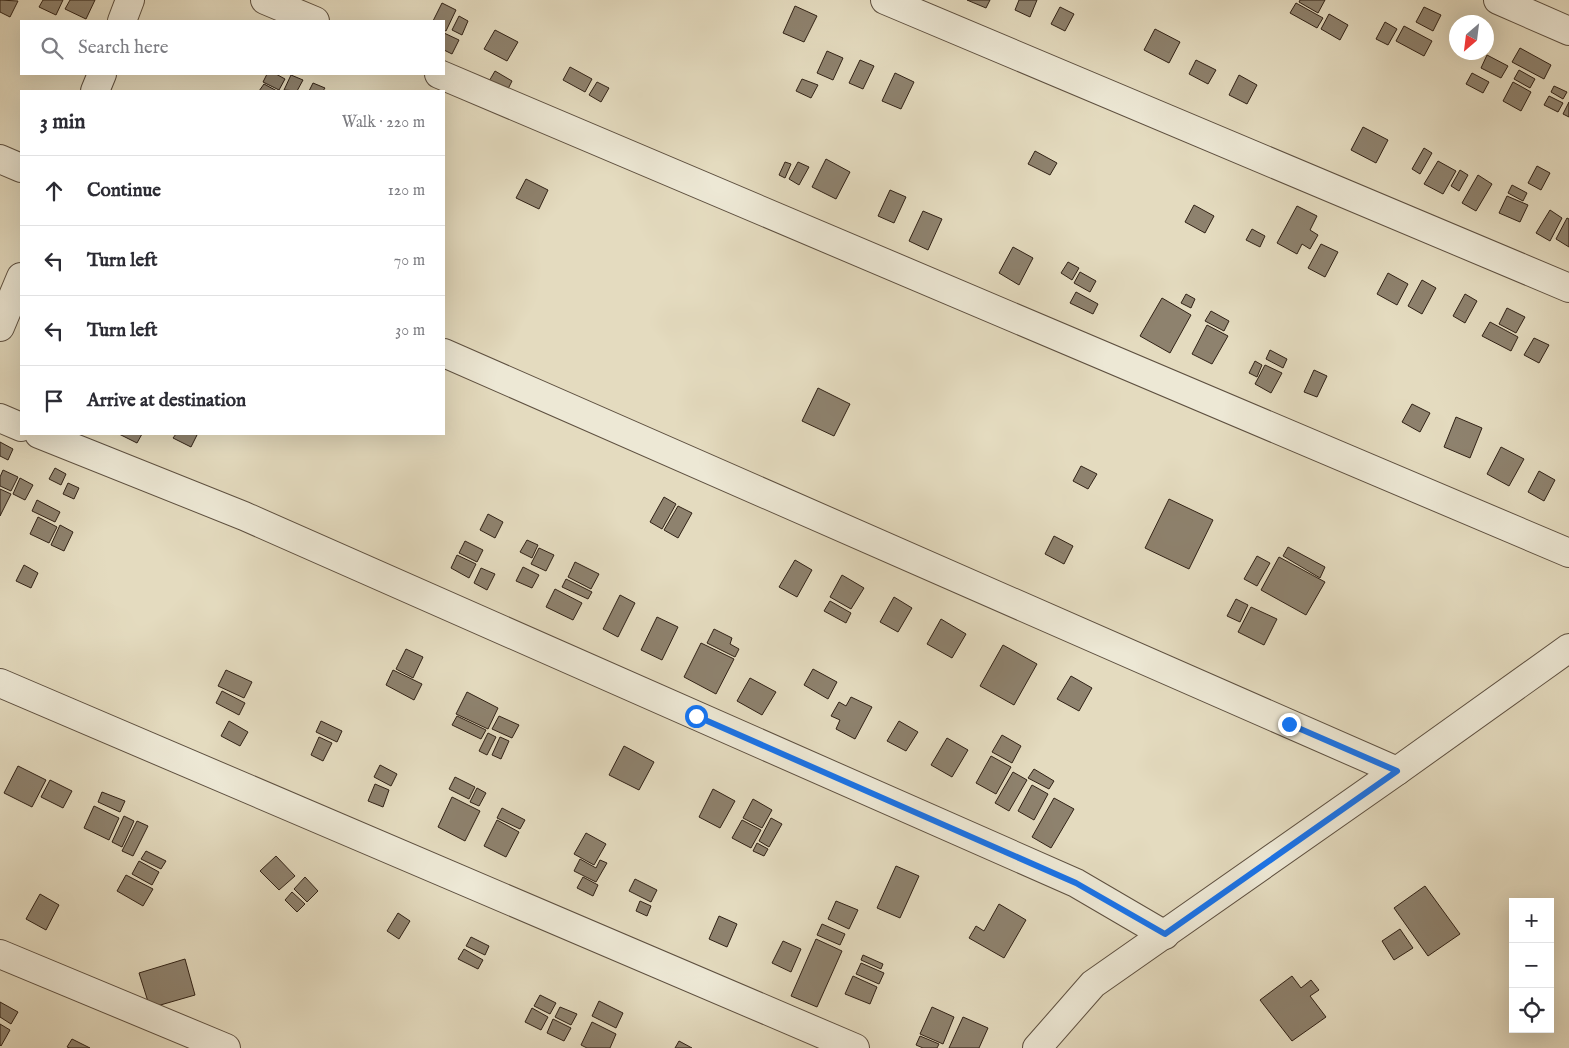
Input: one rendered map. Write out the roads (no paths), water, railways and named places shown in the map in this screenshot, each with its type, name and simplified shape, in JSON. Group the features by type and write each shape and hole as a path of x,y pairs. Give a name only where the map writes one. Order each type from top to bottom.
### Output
{"street":[{"path":"122,20 130,0"},
{"path":"265,0 313,20"},
{"path":"884,0 1569,288"},
{"path":"1498,0 1569,31"},
{"path":"95,90 102,75"},
{"path":"440,75 1569,553"},
{"path":"0,159 20,168"},
{"path":"0,327 20,279"},
{"path":"445,353 1397,771"},
{"path":"0,418 20,426"},
{"path":"42,435 244,516 1076,883 1165,934"},
{"path":"1037,1048 1093,984 1569,648"},
{"path":"0,683 855,1048"},
{"path":"0,954 226,1048"}]}
